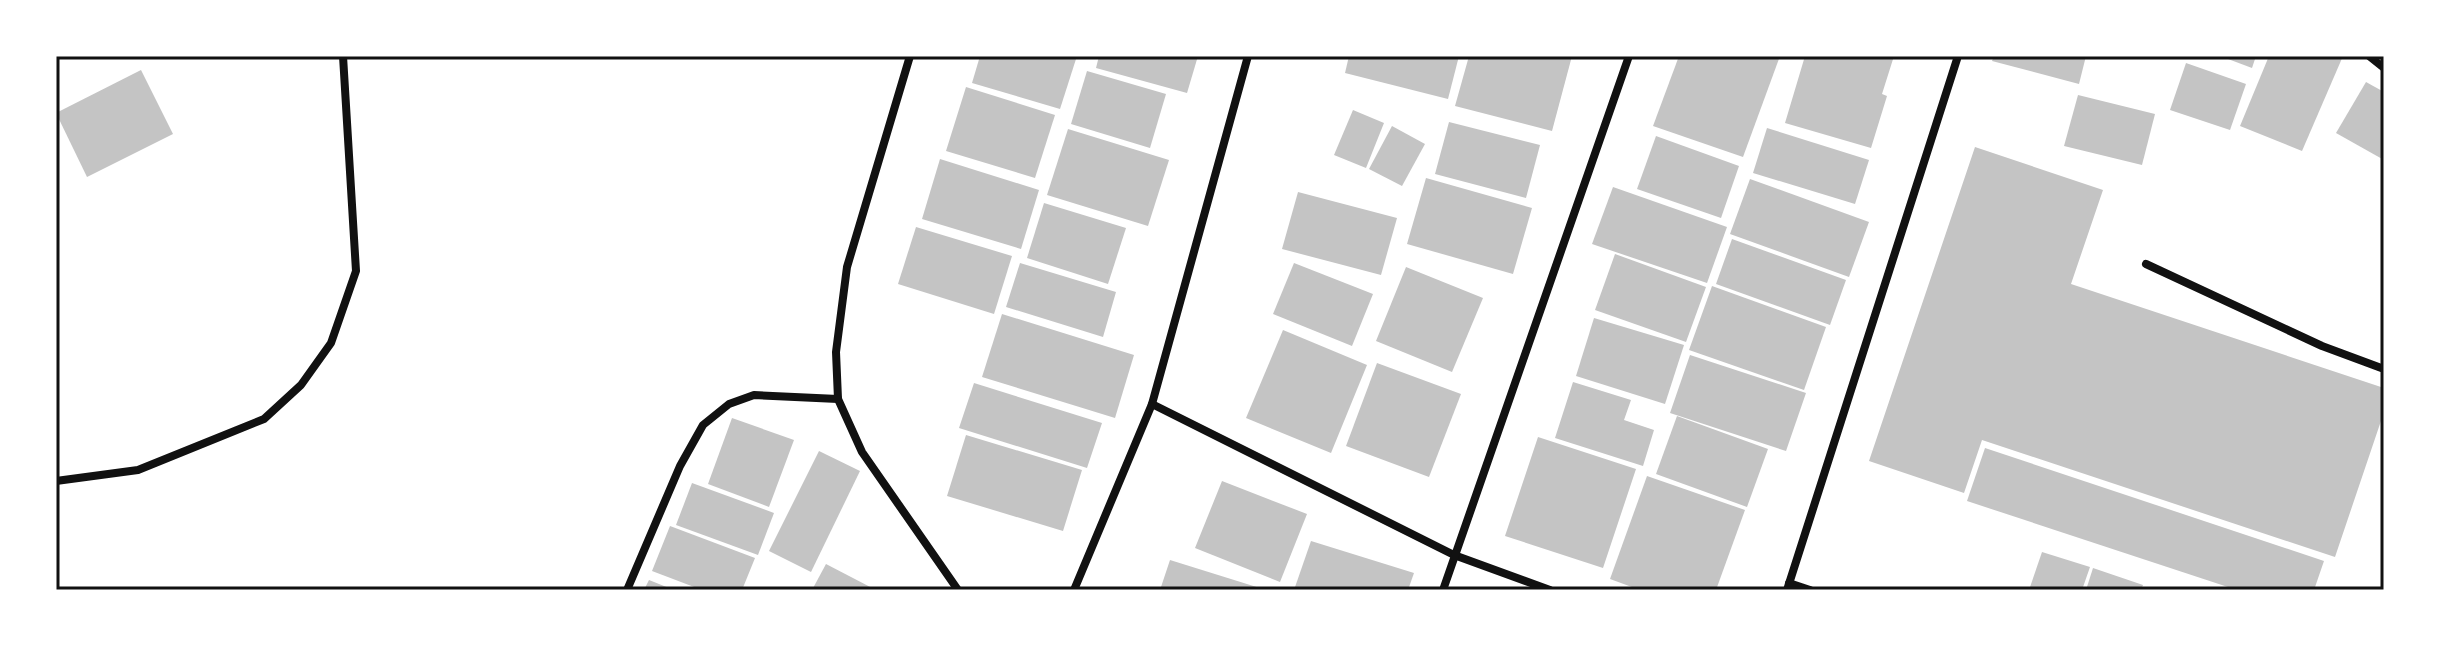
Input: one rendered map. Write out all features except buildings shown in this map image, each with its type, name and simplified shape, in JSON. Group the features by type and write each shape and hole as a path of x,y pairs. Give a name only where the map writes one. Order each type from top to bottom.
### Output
{"street":[{"path":"56,481 138,470 264,419 301,385 331,343 356,271 343,56"},
{"path":"910,56 847,267 836,352 838,399 862,452 958,590"},
{"path":"1074,590 1152,404 1248,56"},
{"path":"1443,590 1629,56"},
{"path":"1810,590 1788,587 1958,56"},
{"path":"2369,56 2384,68"},
{"path":"2146,264 2322,346 2384,369"},
{"path":"627,590 680,466 703,425 729,404 754,395 838,399"},
{"path":"1152,404 1454,555 1550,590"}]}
